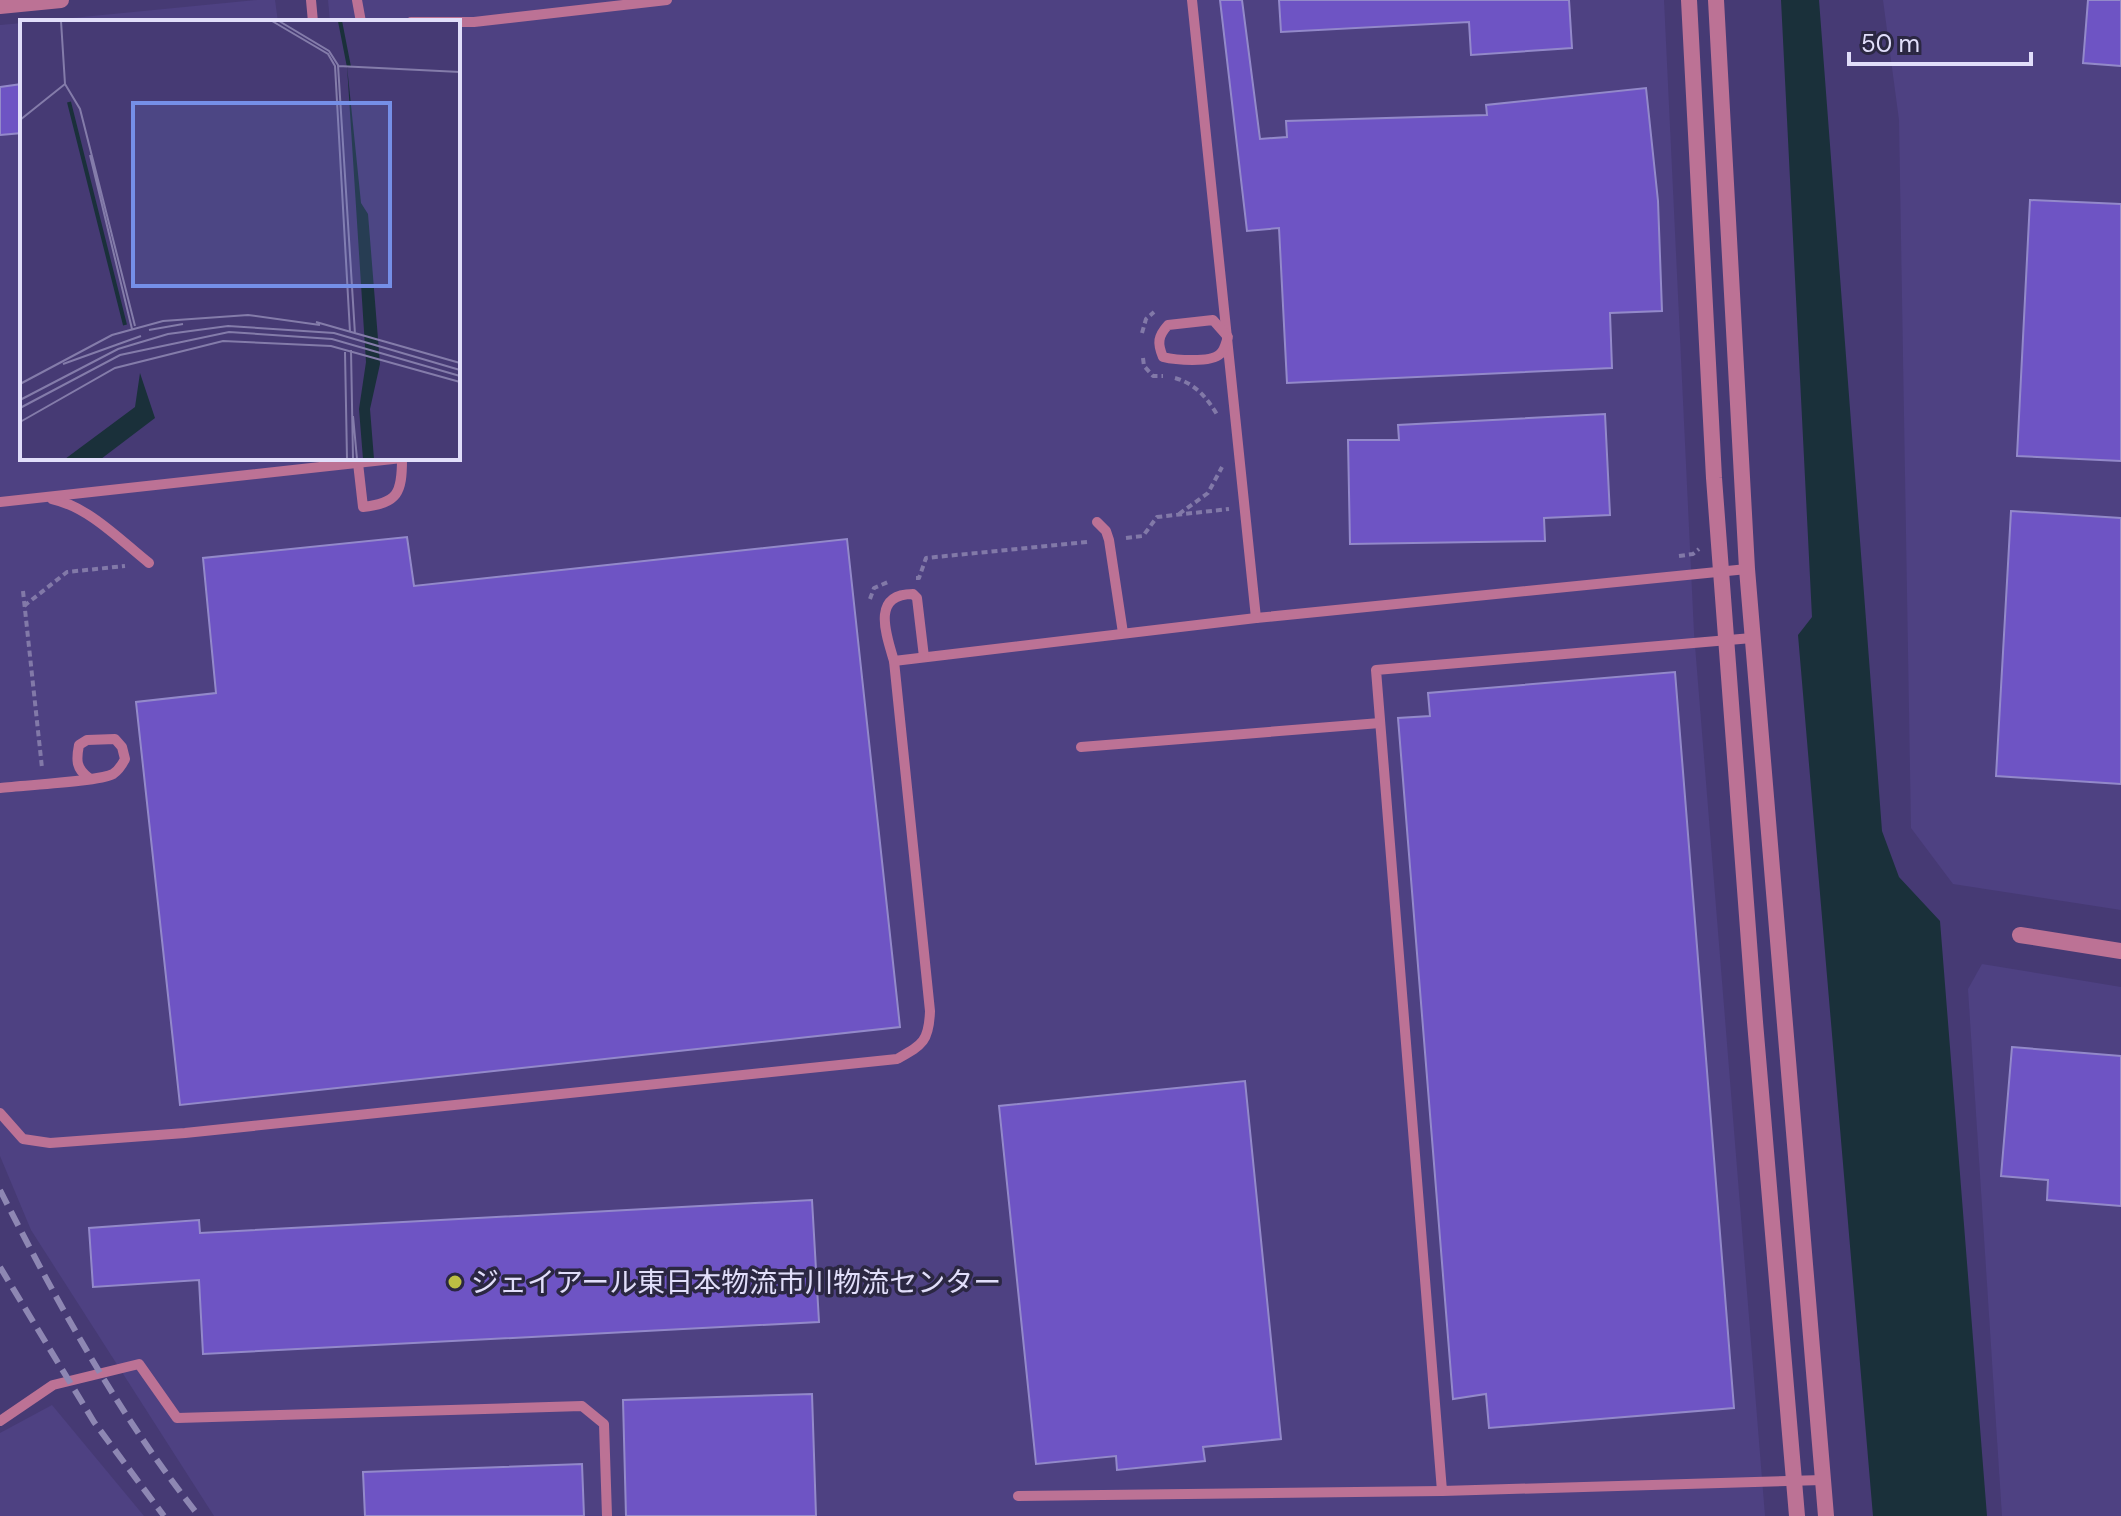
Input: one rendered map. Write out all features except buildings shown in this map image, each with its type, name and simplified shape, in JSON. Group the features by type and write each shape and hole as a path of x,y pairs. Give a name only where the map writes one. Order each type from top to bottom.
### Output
{"street":[{"path":"0,6 61,0"},
{"path":"1689,0 1721,572 1797,1516"},
{"path":"1716,0 1752,638 1826,1516"},
{"path":"2020,935 2121,951"}],"lane":[{"path":"311,0 313,20"},
{"path":"357,0 361,20"},
{"path":"460,22 667,0"},
{"path":"1192,0 1256,618"},
{"path":"1213,320 1228,337 1223,352 1216,358 1177,360 1163,357 1158,346 1160,335 1168,325 1185,322 1213,320"},
{"path":"0,502 384,460"},
{"path":"358,463 363,507 386,504 394,498 402,474 402,460"},
{"path":"43,497 67,503 88,515 149,563"},
{"path":"1097,522 1106,531 1109,540 1123,633"},
{"path":"894,661 1256,618 1747,569"},
{"path":"0,1113 23,1139 50,1143 185,1133 897,1059 922,1045 929,1029 930,1011 894,661 888,641 885,607 891,598 913,594 917,598 924,657"},
{"path":"1442,1491 1376,670 1752,638"},
{"path":"1081,747 1380,723"},
{"path":"0,788 110,776 125,759 122,747 115,739 87,740 79,745 76,759 80,772 89,778"},
{"path":"0,1421 53,1385 139,1364 177,1418 582,1406 604,1424 607,1516"},
{"path":"1018,1496 1442,1491 1823,1480"}],"path":[{"path":"1142,336 1146,319 1154,312"},
{"path":"1143,355 1144,366 1153,376 1189,382 1213,408 1223,427"},
{"path":"1179,514 1208,493 1219,476 1226,456"},
{"path":"1126,538 1143,536 1157,517 1233,509"},
{"path":"907,579 919,578 926,558 1087,542"},
{"path":"1669,557 1693,554 1699,549"},
{"path":"24,606 67,572 127,565"},
{"path":"871,612 870,599 874,588 882,582 894,581"},
{"path":"23,591 43,783"}],"shaded area":[{"path":"275,0 278,20 52,20"},
{"path":"328,0 1664,0 1694,633 1765,1516 214,1516 31,1230 0,1156 0,25 20,23 20,460 460,460 460,20 330,20"},
{"path":"1883,0 2121,0 2121,910 1953,884 1911,828 1899,120"},
{"path":"1982,964 2121,987 2121,1516 2002,1516 1968,989"},
{"path":"52,1405 144,1516 0,1516 0,1433"}],"water":[{"path":"1781,0 1819,0 1882,831 1899,877 1940,921 1987,1516 1873,1516 1798,635 1812,617"}],"railway":[{"path":"0,1190 44,1275 116,1399 199,1516"},
{"path":"0,1267 94,1422 164,1516"}],"place":[{"name":"ジェイアール東日本物流市川物流センター","path":"455,1282"}]}
